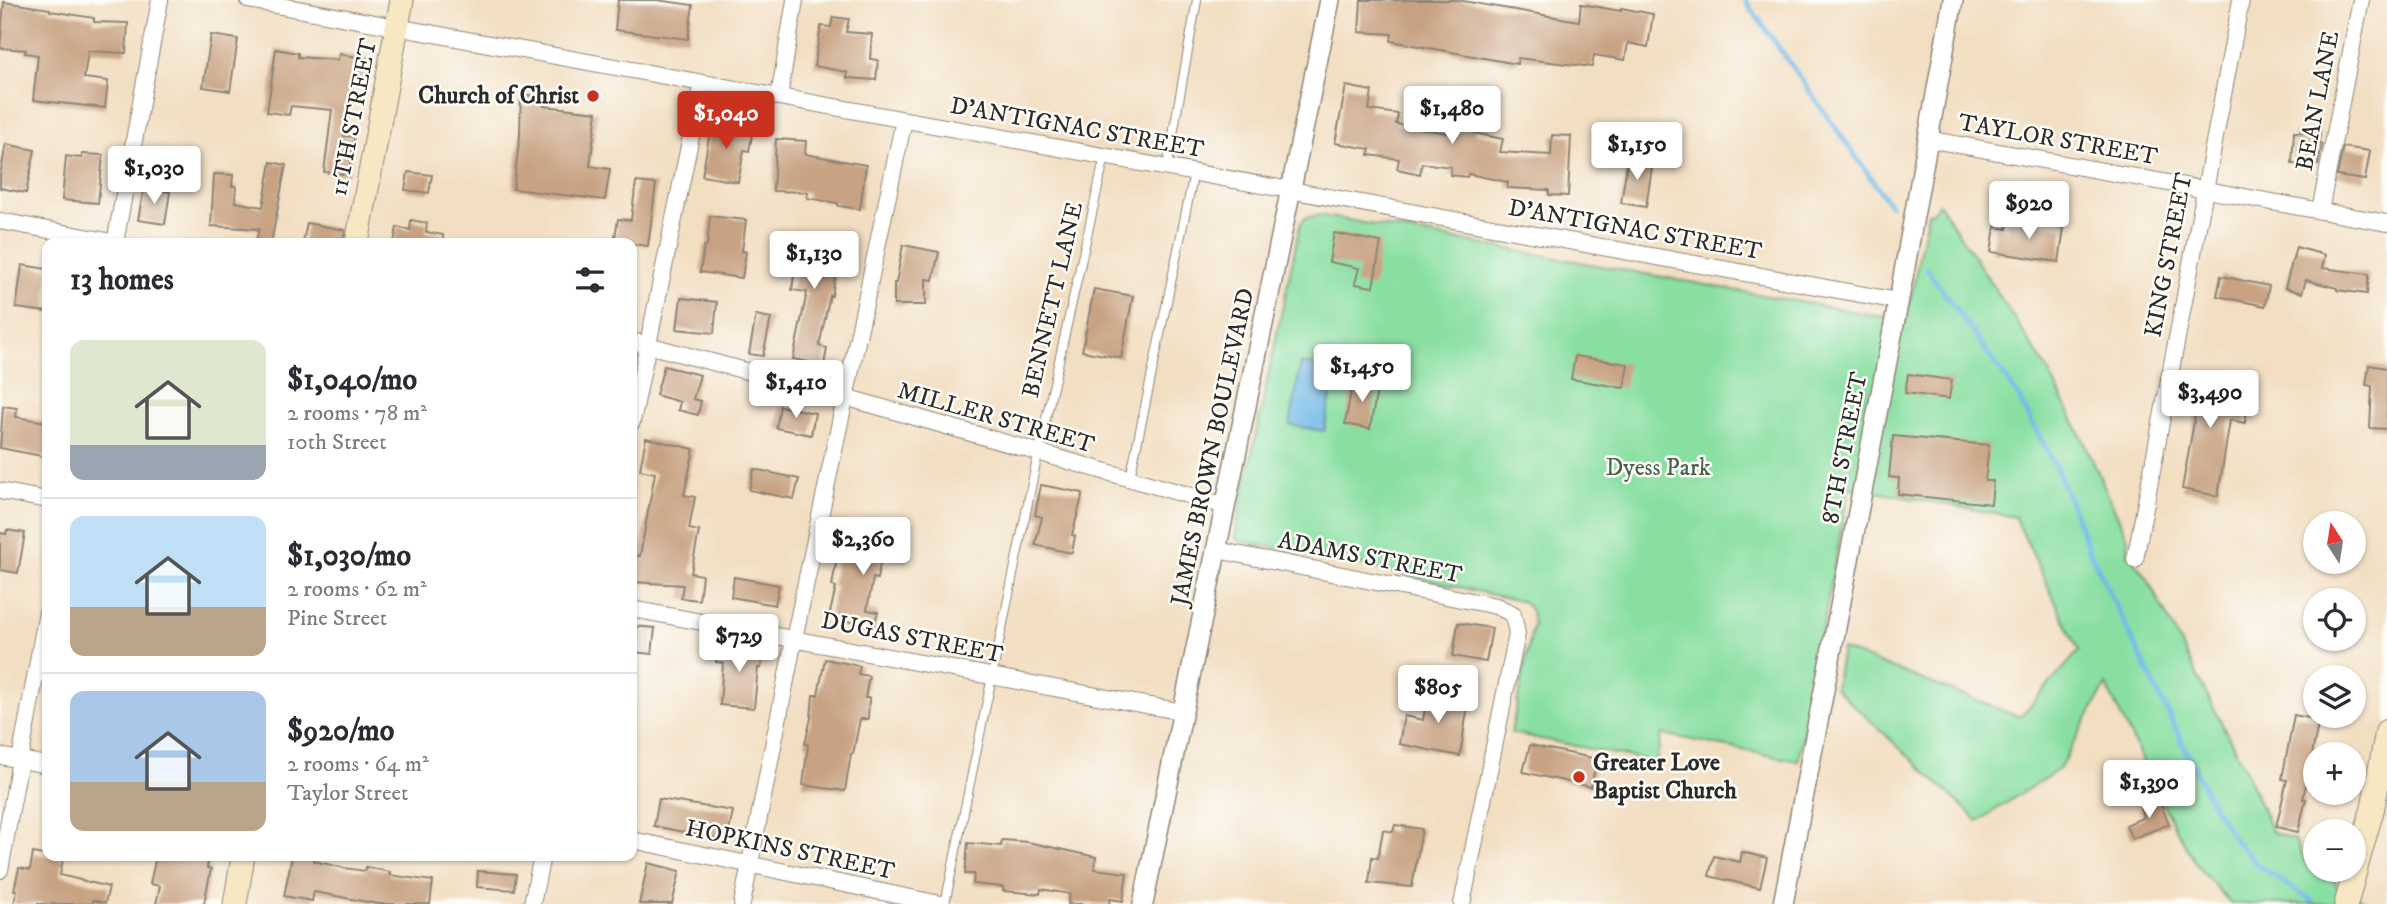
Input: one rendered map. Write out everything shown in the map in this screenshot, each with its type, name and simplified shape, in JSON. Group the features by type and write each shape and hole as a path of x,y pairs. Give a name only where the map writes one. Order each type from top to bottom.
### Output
{"main road":[{"name":"11TH STREET","path":"358,238 402,0"},
{"path":"2346,904 2373,807 2387,731"},
{"path":"235,904 242,861"}],"street":[{"path":"117,238 160,0"},
{"name":"D'ANTIGNAC STREET","path":"248,0 1194,173 1900,292"},
{"path":"779,97 795,0"},
{"name":"JAMES BROWN BOULEVARD","path":"1143,904 1331,0"},
{"name":"8TH STREET","path":"1783,904 1953,0"},
{"name":"KING STREET","path":"2135,560 2241,0"},
{"name":"BEAN LANE","path":"2320,211 2361,0"},
{"path":"637,373 640,343 702,83"},
{"path":"743,904 794,639 904,120"},
{"name":"TAYLOR STREET","path":"1927,139 2387,223"},
{"path":"0,221 90,238"},
{"name":"MILLER STREET","path":"640,343 845,397 1226,506"},
{"path":"0,491 42,499"},
{"name":"ADAMS STREET","path":"1217,550 1496,606 1513,614 1517,623 1517,634 1462,904"},
{"name":"DUGAS STREET","path":"637,610 1183,712"},
{"path":"0,870 42,639"},
{"path":"0,756 42,764"},
{"path":"2373,807 2387,775"},
{"name":"HOPKINS STREET","path":"637,841 942,904"},
{"path":"532,904 538,861"}],"lane":[{"path":"1167,168 1197,0"},
{"name":"BENNETT LANE","path":"942,904 1105,156"},
{"path":"1130,480 1194,173"}],"green space":[{"name":"Dyess Park","path":"1939,203 2047,369 2082,437 2128,539 2128,554 2146,576 2245,769 2272,832 2295,840 2303,856 2303,882 2335,882 2336,886 2372,904 2231,904 2198,867 2171,820 2106,685 2059,769 1978,821 1835,688 1842,649 2020,717 2079,651 2015,517 1849,487 1798,761 1662,734 1656,762 1511,733 1533,625 1531,611 1524,602 1236,540 1237,524 1300,225 1305,218 1319,215 1906,321 1928,212 1932,212"}],"water":[{"path":"1301,363 1336,369 1324,431 1290,425"}],"building":[{"path":"618,0 656,0 693,5 688,39 615,30"},
{"path":"1361,0 1457,0 1579,21 1581,4 1653,14 1648,47 1628,43 1625,60 1594,55 1592,67 1518,58 1517,64 1391,41 1392,34 1359,32"},
{"path":"4,2 94,18 94,22 128,23 126,53 88,51 84,78 108,81 105,108 33,100 38,55 25,53 26,50 0,48"},
{"path":"833,17 849,19 846,32 872,34 870,59 878,60 876,80 847,78 847,72 814,66 821,26 831,27"},
{"path":"211,35 238,39 230,91 203,87"},
{"path":"276,49 298,53 298,57 338,60 339,54 370,59 366,85 353,83 344,136 354,137 349,175 324,172 332,110 291,106 289,115 267,112"},
{"path":"1346,86 1372,91 1369,110 1398,114 1396,124 1447,133 1452,98 1478,102 1474,133 1503,139 1500,152 1551,155 1552,135 1571,136 1568,196 1549,195 1549,190 1507,188 1508,182 1468,174 1467,177 1450,175 1451,167 1422,163 1420,174 1397,169 1399,159 1369,155 1370,149 1335,143"},
{"path":"521,95 545,96 544,106 597,112 590,166 610,169 605,200 513,189 520,135"},
{"path":"712,121 753,129 749,151 744,150 738,182 702,176"},
{"path":"2294,132 2320,133 2319,143 2322,144 2318,165 2292,164"},
{"path":"776,139 806,141 805,154 866,165 860,209 807,198 808,192 773,191"},
{"path":"6,144 35,150 26,193 0,188"},
{"path":"2343,147 2370,151 2365,180 2337,176"},
{"path":"82,154 103,155 98,203 62,200 66,156 82,158"},
{"path":"1628,157 1653,161 1646,207 1621,203"},
{"path":"271,162 286,165 272,238 257,238 259,229 211,226 214,174 233,175 232,186 236,186 235,202 263,207"},
{"path":"408,172 432,175 429,193 405,190"},
{"path":"636,182 656,184 648,246 637,245 637,238 615,238 618,219 631,220"},
{"path":"144,187 170,192 165,224 138,220"},
{"path":"710,216 746,220 742,251 746,252 742,278 700,272 704,246 707,246"},
{"path":"2008,219 2064,228 2059,262 1991,252 1995,227 2007,229"},
{"path":"411,220 427,223 426,232 443,235 443,238 395,238 397,227 410,230"},
{"path":"307,223 345,230 344,238 304,238"},
{"path":"797,232 842,240 832,296 830,295 819,346 827,348 824,365 793,359 807,292 792,290 797,253 793,252"},
{"path":"1334,233 1381,242 1373,287 1355,284 1359,268 1329,262"},
{"path":"903,245 939,252 933,280 926,279 926,305 894,305 894,283"},
{"path":"2296,247 2325,255 2322,268 2369,274 2367,294 2337,290 2306,280 2302,293 2285,288"},
{"path":"22,265 42,268 42,311 16,308"},
{"path":"2221,276 2269,286 2265,306 2217,296"},
{"path":"1094,289 1133,296 1121,358 1082,351"},
{"path":"681,298 717,302 714,333 677,329"},
{"path":"756,315 771,318 763,356 749,354"},
{"path":"1575,356 1628,364 1624,388 1571,379"},
{"path":"2369,365 2387,368 2387,429 2370,428 2372,386 2366,385"},
{"path":"664,366 700,375 693,399 701,401 698,415 678,410 680,402 656,395"},
{"path":"1908,374 1952,380 1949,399 1905,393"},
{"path":"2184,378 2250,387 2245,423 2230,420 2218,496 2182,489 2195,416 2179,413"},
{"path":"1353,380 1378,384 1370,429 1345,424"},
{"path":"3,406 17,408 16,417 42,421 42,456 0,448"},
{"path":"780,406 815,413 811,435 776,428"},
{"path":"1893,436 1989,445 1985,481 1993,481 1991,504 1898,494 1899,478 1889,477"},
{"path":"646,438 694,449 684,495 695,497 689,529 699,531 691,573 702,575 699,600 681,598 683,585 637,582 637,556 640,556 655,473 640,470"},
{"path":"754,469 799,479 794,499 749,490"},
{"path":"1041,485 1083,493 1072,535 1075,536 1072,553 1035,545 1042,517 1035,515"},
{"path":"7,530 25,533 18,573 0,570 0,533 6,534"},
{"path":"861,533 910,540 907,562 881,559 877,579 873,578 867,610 878,612 874,627 829,617 836,587 832,586 837,557 857,561"},
{"path":"734,577 779,585 775,605 731,597"},
{"path":"1458,623 1492,628 1486,662 1453,656"},
{"path":"637,626 655,628 652,654 637,652"},
{"path":"718,642 764,648 761,668 758,668 754,708 720,705 723,663 716,662"},
{"path":"825,659 860,666 858,674 869,676 865,698 869,698 868,719 860,719 845,791 803,785 808,745 805,744 813,695 818,695"},
{"path":"1428,691 1469,698 1460,756 1399,744 1404,716 1423,720"},
{"path":"2294,715 2303,717 2303,728 2317,728 2315,742 2303,742 2305,805 2298,832 2276,827 2287,780 2282,779"},
{"path":"1530,745 1597,759 1591,787 1523,772"},
{"path":"659,799 733,811 727,841 654,826"},
{"path":"2159,800 2169,824 2132,839 2126,825 2144,817 2140,808"},
{"path":"1395,825 1422,829 1412,887 1369,883 1372,857 1378,858 1383,830 1393,832"},
{"path":"1002,840 1028,842 1096,857 1094,869 1127,873 1123,901 1110,899 1109,904 1068,904 1070,894 1041,889 1040,894 1003,891 1003,887 973,884 974,874 965,874 968,843 1001,846"},
{"path":"1742,852 1767,858 1760,888 1709,876 1714,856 1740,862"},
{"path":"33,853 42,855 42,861 63,861 60,875 109,887 105,903 93,900 93,904 14,904 19,868 30,870"},
{"path":"155,861 208,861 207,868 211,869 204,904 156,904 160,886 150,884"},
{"path":"291,861 314,861 365,871 366,867 390,872 389,875 433,881 430,904 378,904 314,892 312,901 284,896"},
{"path":"648,863 680,871 672,904 639,904"},
{"path":"478,871 516,874 514,890 477,887"}],"waterway":[{"path":"1745,0 1890,205"},
{"path":"1927,269 2017,394 2058,472 2089,550 2211,802 2234,839 2257,865 2312,901"}],"place":[{"name":"Church of Christ","path":"593,96"},
{"name":"Greater Love Baptist Church","path":"1579,777"}]}
